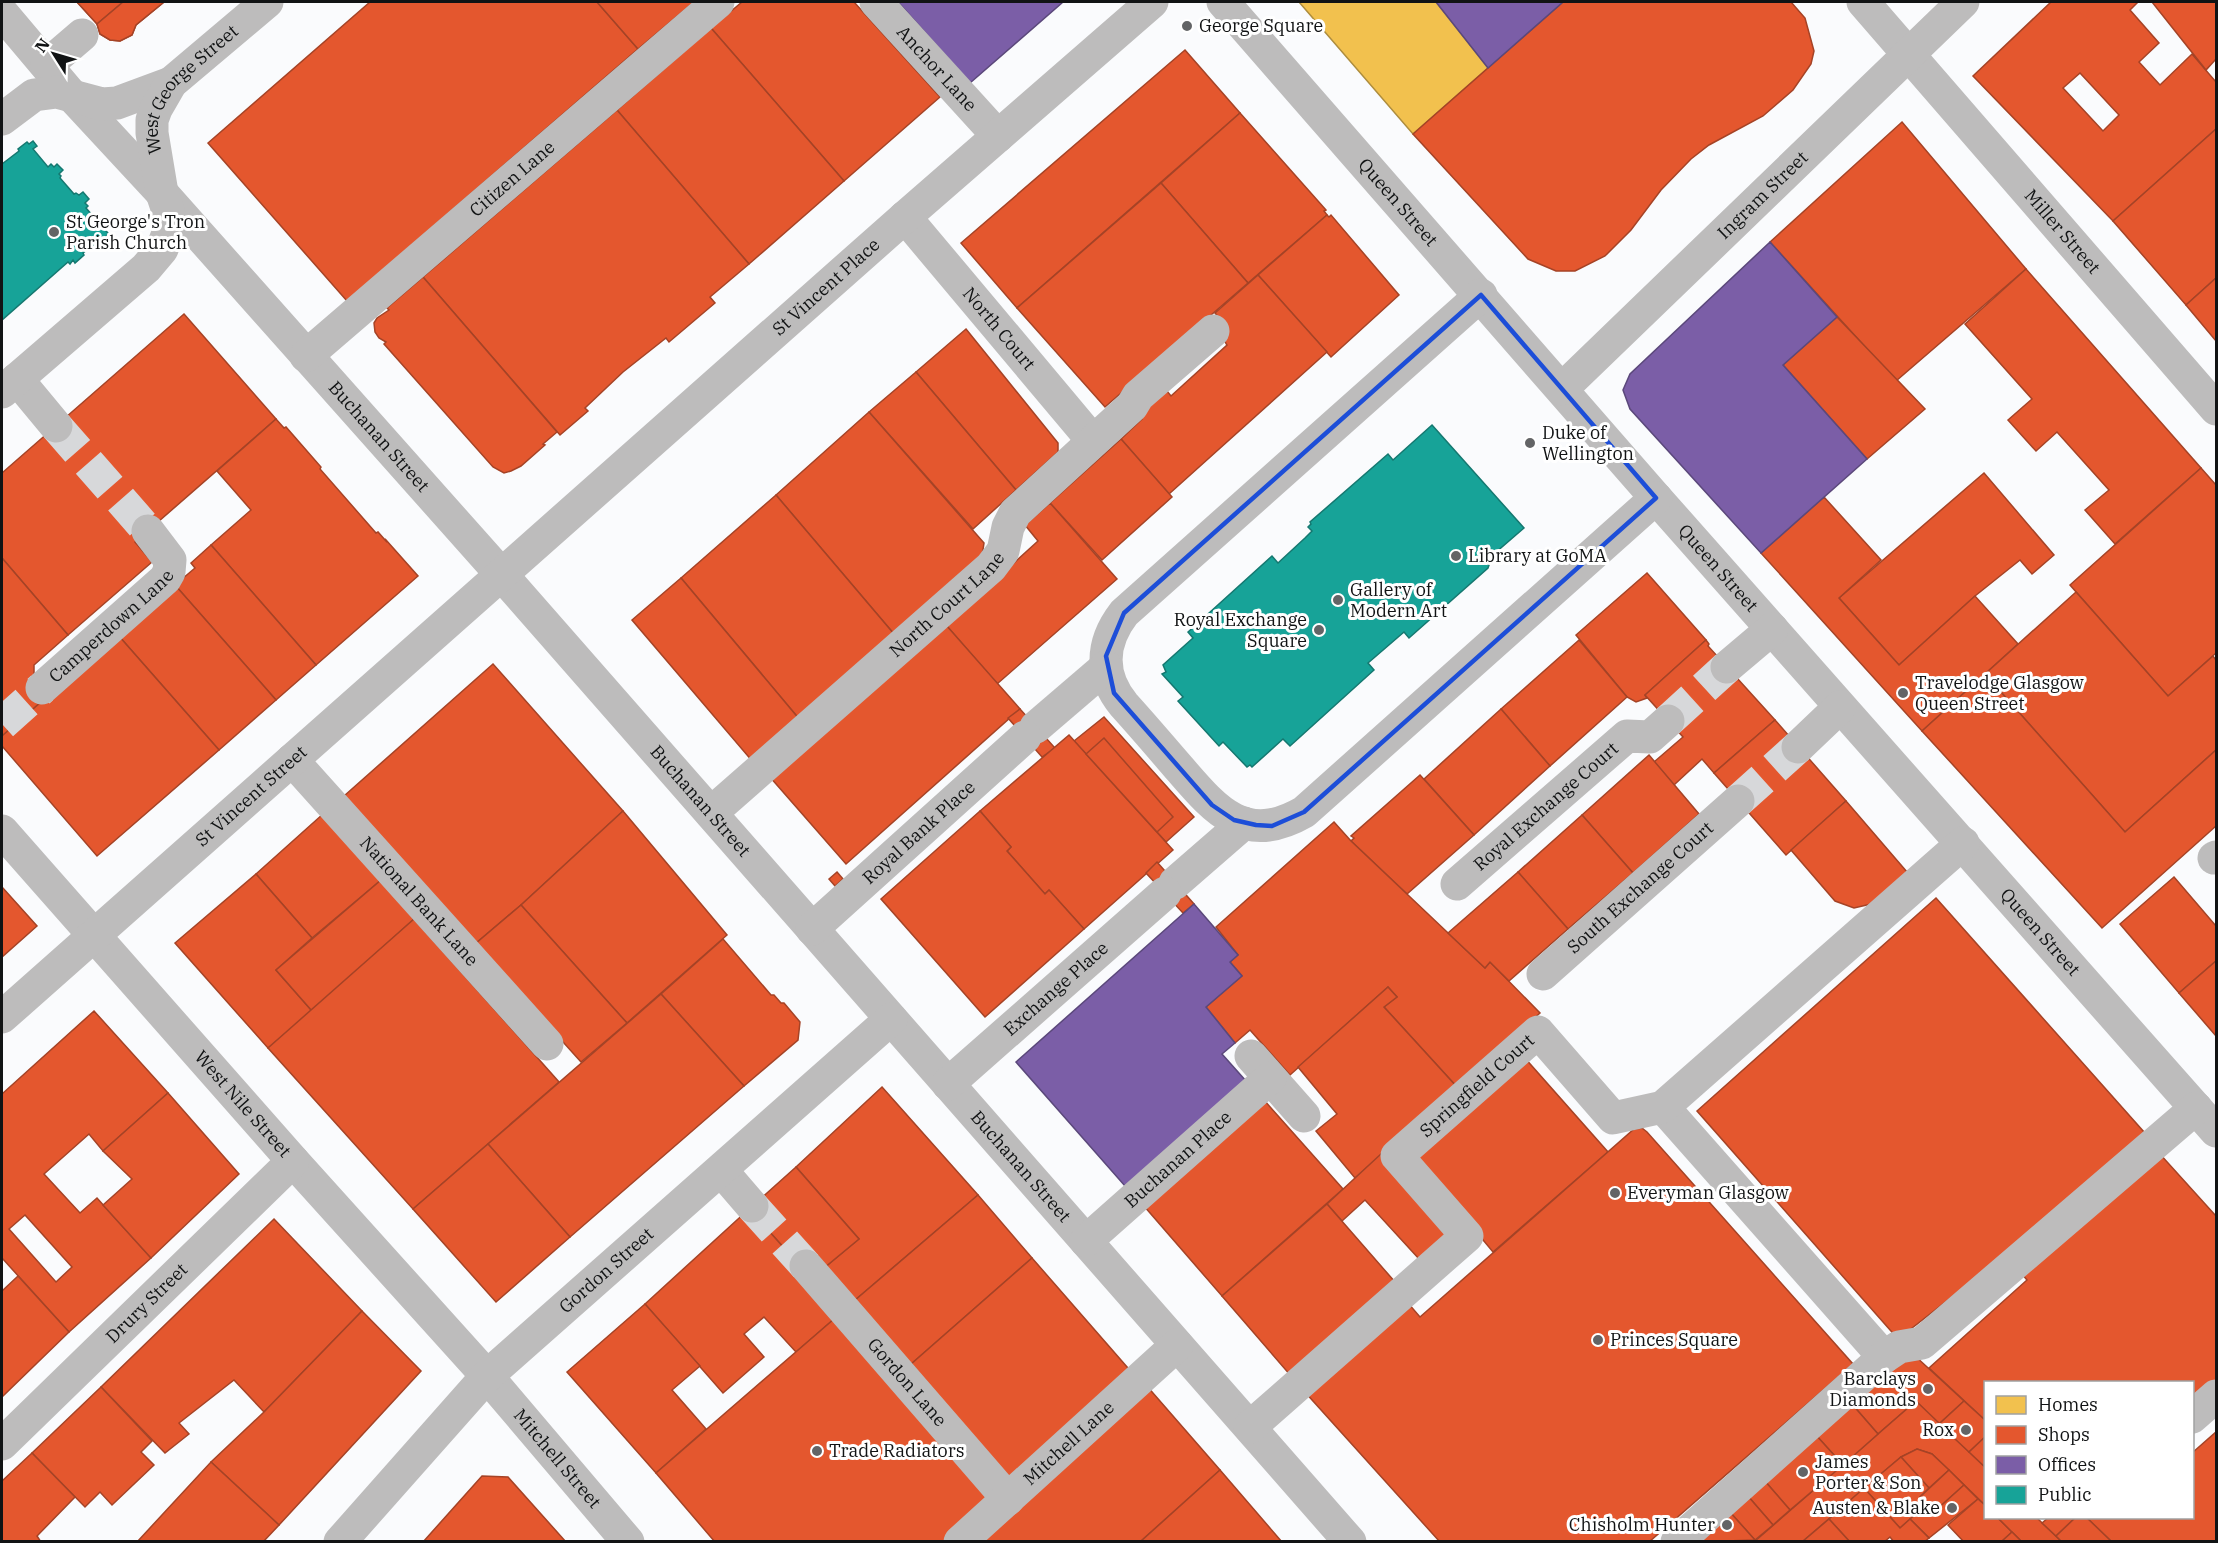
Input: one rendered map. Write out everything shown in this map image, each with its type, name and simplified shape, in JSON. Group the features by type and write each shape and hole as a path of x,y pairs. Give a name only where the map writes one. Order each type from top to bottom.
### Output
{"street":[{"name":"West George Street","path":"9,385 146,268 162,249 168,233 169,214 162,193 152,120 171,83 267,2"},
{"name":"Citizen Lane","path":"306,356 717,2"},
{"name":"Anchor Lane","path":"876,2 998,136"},
{"name":"St Vincent Place","path":"501,574 1152,2"},
{"name":"Queen Street","path":"1223,2 1656,498 2206,1120"},
{"name":"Miller Street","path":"1863,2 2217,409"},
{"name":"Ingram Street","path":"1562,389 1963,2"},
{"name":"Buchanan Street","path":"2,13 72,96 162,193 501,574 1350,1542"},
{"path":"47,65 82,35"},
{"path":"2,118 34,95 57,92 102,104 117,102 171,83"},
{"name":"North Court","path":"905,217 1093,441"},
{"path":"1481,295 1124,613 1111,634 1106,667 1114,693 1203,796 1226,816 1244,823 1272,826 1304,812 1656,498"},
{"name":"North Court Lane","path":"711,813 991,567 1003,551 1008,527 1015,513 1132,406 1138,396 1213,331"},
{"path":"9,385 56,426"},
{"name":"Camperdown Lane","path":"42,688 165,579 169,572 170,560 148,531"},
{"name":"St Vincent Street","path":"2,1017 501,574"},
{"path":"1727,667 1772,629"},
{"name":"Royal Bank Place","path":"812,929 1030,732 1106,667"},
{"path":"1798,747 1840,707"},
{"name":"Royal Exchange Court","path":"1457,884 1627,736 1650,737 1668,721"},
{"name":"National Bank Lane","path":"292,760 547,1044"},
{"name":"South Exchange Court","path":"1543,974 1738,801"},
{"name":"Exchange Place","path":"948,1084 1244,823"},
{"name":"West Nile Street","path":"2,831 293,1161 488,1376"},
{"name":"Springfield Court","path":"1250,1427 1467,1236 1397,1156 1538,1032 1613,1118 1663,1107 1963,843"},
{"name":"Gordon Street","path":"340,1542 488,1376 891,1019"},
{"name":"Buchanan Place","path":"1086,1240 1260,1067 1304,1116"},
{"path":"1663,1107 1884,1357"},
{"path":"1677,1542 1884,1357 1899,1347 1922,1343 2206,1120"},
{"name":"Drury Street","path":"2,1444 293,1161"},
{"path":"721,1170 753,1206"},
{"name":"Gordon Lane","path":"806,1266 1008,1498"},
{"name":"Mitchell Lane","path":"960,1542 1177,1345"},
{"name":"Mitchell Street","path":"488,1376 628,1542"},
{"path":"2194,1416 2217,1396"}],"highlighted area":[{"path":"1481,295 1656,498 1304,812 1272,826 1234,820 1212,805 1114,693 1106,656 1124,613"}],"building: Homes":[{"path":"1299,2 1436,2 1488,68 1413,134"}],"building: Shops":[{"path":"77,2 164,2 136,25 132,35 120,41 110,40 100,34 97,24"},
{"path":"77,2 123,2 97,24"},
{"path":"123,2 164,2 136,25 132,35 120,41 110,40 100,34 97,24"},
{"path":"370,2 597,2 638,49 347,301 208,143"},
{"path":"597,2 694,2 638,49"},
{"path":"742,2 854,2 940,97 844,181 711,28"},
{"path":"1563,2 1791,2 1805,18 1814,51 1811,64 1793,90 1763,116 1709,145 1691,159 1661,190 1631,230 1605,256 1575,271 1556,271 1528,259 1413,134"},
{"path":"2051,2 2138,2 2130,10 2159,43 2139,62 2160,85 2192,54 2216,82 2216,129 2113,221 1973,76","holes":["2080,73 2119,115 2103,131 2063,88"]},
{"path":"2152,2 2216,2 2216,59 2206,70"},
{"path":"711,28 844,181 749,264 617,110"},
{"path":"1185,50 1240,113 1017,308 961,243"},
{"path":"617,110 749,264 710,297 715,303 669,342 666,338 623,372 585,408 588,411 560,435 423,277"},
{"path":"1240,113 1326,210 1324,211 1327,215 1248,283 1161,183"},
{"path":"1902,122 2026,269 1896,381 1770,242"},
{"path":"2216,129 2216,278 2186,305 2113,221"},
{"path":"1161,183 1248,283 1105,407 1017,308"},
{"path":"1327,215 1329,217 1331,215 1399,295 1331,357 1258,275"},
{"path":"2026,269 2201,468 2115,544 2085,510 2109,490 2057,432 2036,451 2008,420 2032,399 1965,324"},
{"path":"1258,275 1327,352 1169,494 1121,439 1142,419 1140,417 1162,385 1171,396 1227,345 1220,333 1226,326 1215,313"},
{"path":"423,277 557,432 521,466 511,471 504,473 493,467 375,332 374,323 377,318 389,310 387,308"},
{"path":"2216,278 2216,341 2186,305"},
{"path":"184,314 276,419 135,542 152,562 68,635 2,558 2,473"},
{"path":"1837,317 1925,409 1867,459 1783,365"},
{"path":"966,329 1058,443 1058,452 1016,490 916,372"},
{"path":"916,372 1016,490 973,529 869,412"},
{"path":"869,412 984,543 982,556 894,634 776,495"},
{"path":"276,419 284,428 286,427 376,533 378,532 386,540 418,576 316,665 211,545 251,510 217,471"},
{"path":"1121,439 1172,497 1102,560 1050,503"},
{"path":"2201,468 2216,485 2216,653 2168,696 2070,585"},
{"path":"1984,473 2054,555 2032,574 2020,560 1975,596 1899,665 1839,598"},
{"path":"776,495 894,634 800,720 681,578"},
{"path":"1824,497 1881,560 1839,598 1899,665 1975,596 2018,644 1922,731 1761,553"},
{"path":"1050,503 1117,579 997,684 946,625 1038,541 1025,525"},
{"path":"211,545 316,665 276,700 175,585 195,568 191,563"},
{"path":"2,558 68,635 34,665 34,680 49,695 2,736"},
{"path":"1647,573 1706,640 1645,695 1647,698 1636,702 1627,697 1576,635"},
{"path":"681,578 800,720 753,762 632,620"},
{"path":"175,585 276,700 219,750 118,635"},
{"path":"2076,592 2168,696 2213,656 2216,660 2216,750 2125,832 1985,674"},
{"path":"946,625 1020,709 846,864 770,777"},
{"path":"118,635 219,750 97,856 2,746 2,736"},
{"path":"1579,640 1627,697 1550,766 1501,709"},
{"path":"1706,640 1708,646 1775,720 1714,773 1702,759 1674,785 1654,762 1683,737 1645,695"},
{"path":"493,664 623,811 475,944 344,796"},
{"path":"1985,674 2125,832 2216,750 2216,826 2102,928 1922,731"},
{"path":"1020,709 1055,748 1042,757 1008,718"},
{"path":"1501,709 1550,766 1474,835 1424,779"},
{"path":"1104,717 1194,817 1166,842 1074,741"},
{"path":"1775,720 1846,801 1786,855 1714,773"},
{"path":"1069,735 1173,850 1084,929 1049,890 1045,894 1007,851 1011,847 980,811"},
{"path":"1104,738 1173,817 1157,832 1086,754"},
{"path":"1649,755 1699,814 1633,873 1582,815"},
{"path":"1420,775 1474,835 1407,894 1351,841 1354,838 1351,836"},
{"path":"1846,801 1907,872 1871,904 1854,908 1835,901 1791,850"},
{"path":"623,811 727,935 627,1023 521,905"},
{"path":"980,811 1011,847 1007,851 1045,894 1049,890 1084,929 985,1017 881,899"},
{"path":"323,814 381,880 312,938 256,874"},
{"path":"1582,815 1633,873 1568,929 1518,872"},
{"path":"1334,822 1351,841 1485,968 1490,962 1540,1013 1457,1087 1384,1007 1397,997 1388,987 1290,1075 1250,1030 1235,1043 1206,1007 1242,976 1230,962 1238,955 1216,927"},
{"path":"1157,862 1194,904 1183,913 1146,873"},
{"path":"837,872 843,879 835,886 829,879"},
{"path":"1518,872 1568,929 1509,981 1490,962 1485,968 1448,933"},
{"path":"256,874 312,938 276,970 312,1011 268,1048 175,943"},
{"path":"2174,877 2216,926 2216,961 2179,993 2120,924"},
{"path":"381,880 414,919 312,1011 276,970"},
{"path":"2,887 37,926 2,957"},
{"path":"1936,898 2152,1141 1898,1339 1697,1111"},
{"path":"521,905 627,1023 581,1062 475,944"},
{"path":"414,919 559,1082 413,1209 268,1048"},
{"path":"723,939 771,995 784,1003 800,1022 798,1040 744,1086 661,994"},
{"path":"2216,961 2216,1036 2179,993"},
{"path":"1388,987 1397,997 1384,1007 1457,1087 1355,1178 1316,1131 1337,1114 1298,1067"},
{"path":"661,994 744,1086 570,1237 488,1144"},
{"path":"94,1011 168,1093 103,1151 89,1134 44,1174 80,1213 97,1198 151,1258 69,1332 2,1258 2,1094","holes":["25,1215 72,1267 56,1282 9,1229"]},
{"path":"1524,1057 1608,1152 1493,1252 1420,1164 1419,1154"},
{"path":"882,1087 978,1195 854,1301 824,1268 859,1239 796,1167"},
{"path":"168,1093 239,1174 151,1258 103,1205 132,1179 103,1151"},
{"path":"1264,1100 1343,1189 1222,1296 1144,1206"},
{"name":"Princes Square","path":"1642,1128 1853,1364 1649,1542 1440,1542 1304,1391 1408,1303 1420,1317 1634,1129"},
{"path":"488,1144 570,1237 496,1302 413,1209"},
{"path":"1382,1153 1453,1233 1420,1260 1365,1200 1342,1221 1327,1204"},
{"path":"2159,1153 2216,1216 2216,1385 2194,1404 2194,1381 1984,1381 1984,1419 1929,1368 2027,1280 2022,1274"},
{"path":"796,1167 859,1239 824,1268 802,1268 749,1209"},
{"path":"978,1195 1032,1258 910,1365 854,1301"},
{"path":"1327,1204 1395,1282 1291,1376 1222,1296"},
{"path":"749,1209 802,1268 834,1319 796,1352 764,1317 744,1334 764,1357 723,1393 645,1304"},
{"path":"274,1219 362,1311 264,1412 234,1380 179,1423 189,1434 165,1453 101,1387"},
{"path":"1032,1258 1134,1375 1011,1480 910,1365"},
{"path":"18,1276 69,1332 2,1397 2,1291"},
{"path":"645,1304 700,1366 672,1390 706,1429 656,1473 567,1372"},
{"path":"362,1311 421,1371 279,1525 211,1462 264,1412"},
{"name":"Trade Radiators","path":"834,1319 995,1496 943,1542 715,1542 656,1473"},
{"name":"Barclays Diamonds","path":"1914,1355 1964,1401 1939,1424 1886,1372"},
{"path":"1886,1372 1916,1401 1878,1434 1851,1403"},
{"path":"1146,1385 1220,1470 1140,1542 987,1542 979,1532"},
{"path":"101,1387 152,1441 141,1452 154,1465 112,1505 100,1492 85,1507 32,1453"},
{"path":"1916,1401 1984,1466 1984,1504 1932,1454 1917,1449 1901,1457 1802,1542 1754,1542"},
{"name":"Rox","path":"1964,1401 1984,1419 1984,1438 1969,1452 1939,1424"},
{"path":"1851,1403 1878,1434 1843,1465 1815,1434"},
{"path":"2216,1432 2216,1542 2112,1542 2088,1519 2194,1519 2194,1451"},
{"name":"James Porter & Son","path":"1815,1434 1843,1465 1790,1510 1764,1480"},
{"name":"Rox","path":"1984,1438 1984,1466 1969,1452"},
{"path":"1917,1449 1932,1454 1949,1470 1929,1488 1901,1457"},
{"path":"32,1453 75,1497 37,1536 41,1542 2,1542 2,1481"},
{"path":"1901,1457 1929,1488 1920,1497 1927,1505 1900,1528 1864,1488"},
{"path":"211,1462 279,1525 263,1542 137,1542"},
{"path":"1220,1470 1282,1542 1140,1542"},
{"path":"1949,1470 1964,1485 1934,1512 1920,1497"},
{"path":"482,1476 508,1477 566,1542 423,1542"},
{"path":"1764,1480 1790,1510 1773,1525 1747,1495"},
{"name":"Austen & Blake","path":"1964,1485 1978,1499 1929,1538 1910,1519 1927,1505 1934,1512"},
{"path":"1864,1488 1900,1528 1910,1519 1929,1538 1924,1542 1894,1542 1890,1537 1884,1542 1850,1542 1829,1519"},
{"path":"1747,1495 1773,1525 1755,1540 1729,1511"},
{"path":"1978,1499 1984,1504 1984,1519 1999,1519 2012,1532 2001,1542 1964,1542 1948,1525"},
{"name":"Chisholm Hunter","path":"1729,1511 1755,1540 1696,1542"},
{"path":"1829,1519 1850,1542 1802,1542"},
{"path":"1999,1519 2038,1519 2062,1542 2022,1542"},
{"path":"2047,1519 2074,1519 2056,1536 2042,1523"},
{"path":"2074,1519 2088,1519 2112,1542 2062,1542 2056,1536"},
{"path":"2012,1532 2020,1540 2018,1542 2001,1542"}],"building: Offices":[{"path":"898,2 1063,2 970,83"},
{"path":"1436,2 1563,2 1488,68"},
{"path":"1770,242 1837,317 1783,365 1867,459 1761,553 1630,409 1623,390 1630,374"},
{"path":"1194,904 1238,955 1230,962 1242,976 1206,1007 1235,1043 1222,1054 1246,1081 1125,1186 1016,1062"}],"building: Public":[{"name":"St George's Tron Parish Church","path":"33,141 37,146 33,149 48,167 51,164 54,167 57,164 63,170 59,174 60,178 74,194 79,195 83,192 89,199 85,203 88,206 86,208 100,224 104,220 109,226 105,230 109,234 83,253 84,255 75,263 73,260 70,264 68,262 2,320 2,164 27,142 29,144"},
{"name":"Gallery of Modern Art","path":"1432,425 1524,528 1487,560 1488,568 1409,638 1404,632 1368,663 1374,670 1290,746 1283,739 1252,767 1250,765 1247,767 1223,742 1219,746 1178,701 1183,697 1162,674 1166,672 1163,665 1193,638 1188,632 1272,556 1278,563 1305,538 1312,531 1308,527 1310,522 1388,454 1393,460"}],"tunnel":[{"path":"56,426 148,531"},
{"path":"1668,721 1727,667"},
{"path":"2,724 42,688"},
{"path":"1738,801 1798,747"},
{"path":"752,1206 806,1266"}],"place":[{"name":"George Square","path":"1187,26"},
{"name":"St George's Tron Parish Church","path":"54,232"},
{"name":"Duke of Wellington","path":"1530,443"},
{"name":"Library at GoMA","path":"1456,556"},
{"name":"Gallery of Modern Art","path":"1338,600"},
{"name":"Royal Exchange Square","path":"1319,630"},
{"name":"Travelodge Glasgow Queen Street","path":"1903,693"},
{"name":"Everyman Glasgow","path":"1615,1193"},
{"name":"Princes Square","path":"1598,1340"},
{"name":"Barclays Diamonds","path":"1928,1389"},
{"name":"Rox","path":"1966,1430"},
{"name":"Trade Radiators","path":"817,1451"},
{"name":"James Porter & Son","path":"1803,1472"},
{"name":"Austen & Blake","path":"1952,1508"},
{"name":"Chisholm Hunter","path":"1727,1525"}]}
